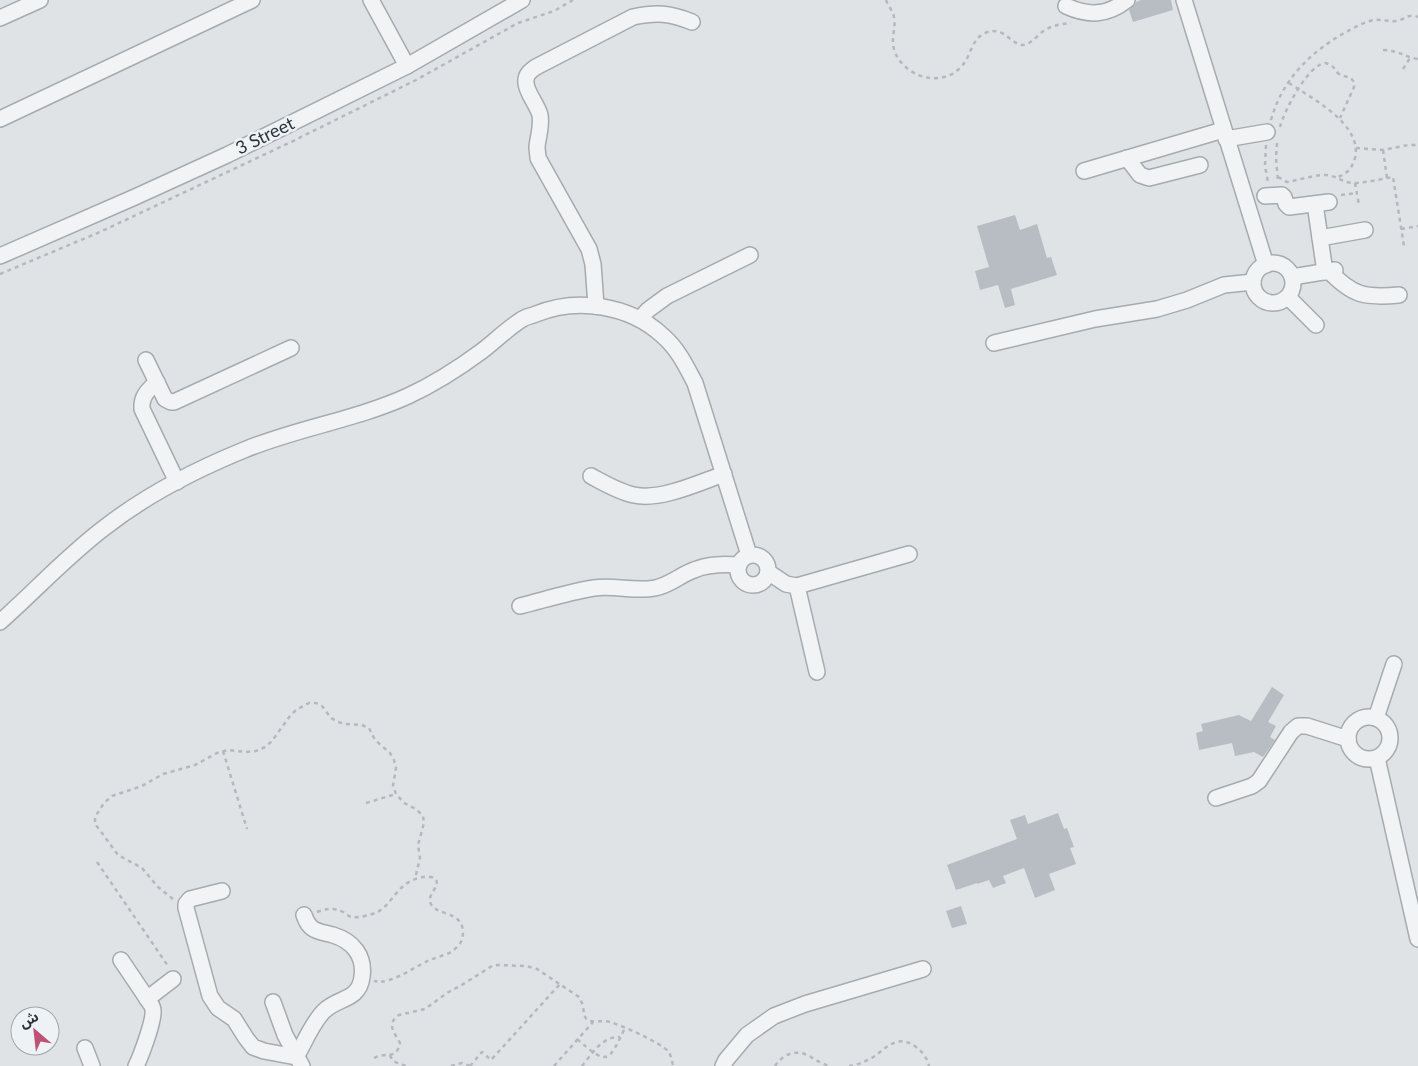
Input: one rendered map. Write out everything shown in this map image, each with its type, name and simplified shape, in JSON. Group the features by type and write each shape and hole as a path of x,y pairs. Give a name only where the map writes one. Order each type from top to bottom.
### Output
{"street":[{"path":"0,18 40,0"},
{"path":"0,119 252,0"},
{"path":"371,0 407,66"},
{"name":"3 Street","path":"0,256 227,156 407,66 522,0"},
{"path":"1066,6 1077,11 1103,12 1115,8 1127,0"},
{"path":"1184,0 1266,265"},
{"path":"596,306 593,264 588,249 538,158 537,147 541,127 540,116 526,84 527,77 530,71 536,67 633,17 664,13 692,22"},
{"path":"1084,171 1127,158 1225,135 1274,133"},
{"path":"1127,158 1140,175 1149,178 1200,165"},
{"path":"1272,195 1283,196 1289,207 1322,203 1320,238 1332,271 1339,281 1350,289 1364,295 1379,297 1399,296"},
{"path":"1320,238 1365,230"},
{"path":"640,319 648,310 667,296 750,255"},
{"path":"1271,263 1282,265 1290,272 1292,277 1293,288 1288,296 1279,303 1268,303 1258,297 1253,287 1257,271 1271,263"},
{"path":"1292,277 1332,271"},
{"path":"994,343 1095,319 1158,309 1224,285 1253,282"},
{"path":"1288,296 1316,325"},
{"path":"0,622 70,556 104,528 140,502 212,464 280,436 347,418 408,396 458,368 521,320 545,310 570,305 596,306 618,310 640,319 663,335 682,358 695,384 724,474 744,560 739,575 745,582 750,584 759,583 768,572 768,567 759,556 744,560 693,570 669,584 657,587 645,589 595,588 520,606"},
{"path":"146,360 165,399 174,402 291,348"},
{"path":"157,382 143,396 142,408 177,482"},
{"path":"591,476 633,495 646,497 660,496 724,474"},
{"path":"768,572 786,584 798,586 908,554"},
{"path":"798,586 817,672"},
{"path":"1376,718 1394,664"},
{"path":"1365,717 1376,718 1386,724 1390,735 1389,746 1377,758 1371,760 1360,757 1351,750 1348,739 1354,723 1365,717"},
{"path":"1216,798 1252,786 1259,781 1291,732 1298,726 1306,726 1348,739"},
{"path":"1377,758 1418,939"},
{"path":"222,891 190,899 186,904 210,996 218,1008 234,1019 253,1047 299,1061"},
{"path":"299,1061 318,1018 333,1003 352,996 359,989 363,968 360,956 354,946 345,939 313,929 306,923 304,915"},
{"path":"121,960 152,1006 153,1014 136,1066"},
{"path":"724,1066 726,1060 747,1035 774,1016 805,1004 922,969"},
{"path":"148,999 173,979"},
{"path":"273,1002 284,1035 299,1061"},
{"path":"85,1048 92,1066"}],"path":[{"path":"886,0 894,18 893,44 898,58 909,70 925,78 950,75 958,71 964,65 978,38 988,32 1005,34 1015,42 1023,45 1050,27 1080,20 1090,13"},
{"path":"1272,195 1278,177 1272,116 1288,82 1302,64 1317,50 1361,24 1380,19 1398,20 1410,15 1418,17"},
{"path":"1383,50 1398,52 1410,58 1418,59"},
{"path":"1403,69 1410,58"},
{"path":"1272,195 1265,166 1265,149 1298,89 1320,63 1330,64 1339,74 1351,78 1355,84 1340,118"},
{"path":"1278,177 1287,182 1319,176 1338,177 1345,174 1352,167 1356,156 1356,148 1350,133 1340,118 1288,82"},
{"path":"1356,148 1383,150 1418,145"},
{"path":"1383,150 1387,178"},
{"path":"1338,177 1355,183 1393,178 1404,246"},
{"path":"1355,183 1359,205"},
{"path":"1401,229 1418,226"},
{"path":"187,911 158,887 142,868 118,854 95,824 95,817 104,803 112,796 142,786 163,774 195,765 223,751 246,752 256,751 264,747 272,741 296,710 310,703 322,706 331,718 338,722 362,725 369,728 379,745 394,760 396,768 393,786 396,794 404,803 416,809 423,816 424,824 418,845 420,858 415,879"},
{"path":"223,751 247,829"},
{"path":"366,802 396,794"},
{"path":"97,862 167,963 173,979"},
{"path":"304,915 327,909 341,911 353,918 374,913 381,910 398,890 409,882 429,876 433,878 437,886 430,894 429,900 431,905 454,916 462,925 463,936 459,946 450,953 430,960 391,980 382,982 362,980"},
{"path":"374,1058 394,1054 398,1051 400,1043 394,1035 392,1028 393,1020 396,1017 425,1009 447,992 492,966 498,965 538,969 579,997 583,1005 584,1018 593,1022 609,1022 663,1047 670,1056 673,1066"},
{"path":"451,1066 462,1062 470,1066 482,1052 491,1060 560,984"},
{"path":"554,1066 593,1022"},
{"path":"577,1039 593,1054 600,1058 605,1058 613,1053 624,1028"},
{"path":"582,1066 604,1041 620,1037"},
{"path":"849,1066 864,1062 874,1057 888,1045 900,1041 907,1042 918,1048 925,1056 929,1066"},
{"path":"775,1066 782,1058 789,1054 798,1053 806,1054 830,1066"},
{"path":"390,1055 391,1059 397,1064 407,1066"}],"building":[{"path":"1141,0 1171,0 1173,10 1133,22 1129,10 1136,2"},
{"path":"1015,215 1020,230 1037,224 1047,258 1051,257 1057,275 1011,289 1015,305 1005,308 998,285 980,290 975,271 989,267 977,226"},
{"path":"1272,687 1284,695 1268,722 1276,726 1270,737 1275,740 1263,757 1254,752 1235,756 1232,743 1199,750 1196,733 1203,731 1201,724 1239,715 1251,721"},
{"path":"1058,813 1064,829 1067,828 1074,847 1070,848 1076,864 1049,874 1055,890 1035,898 1024,868 1003,876 1006,883 993,888 989,880 956,890 947,865 1017,839 1010,820 1025,815 1028,824"},
{"path":"961,906 967,924 952,928 946,911"}]}
